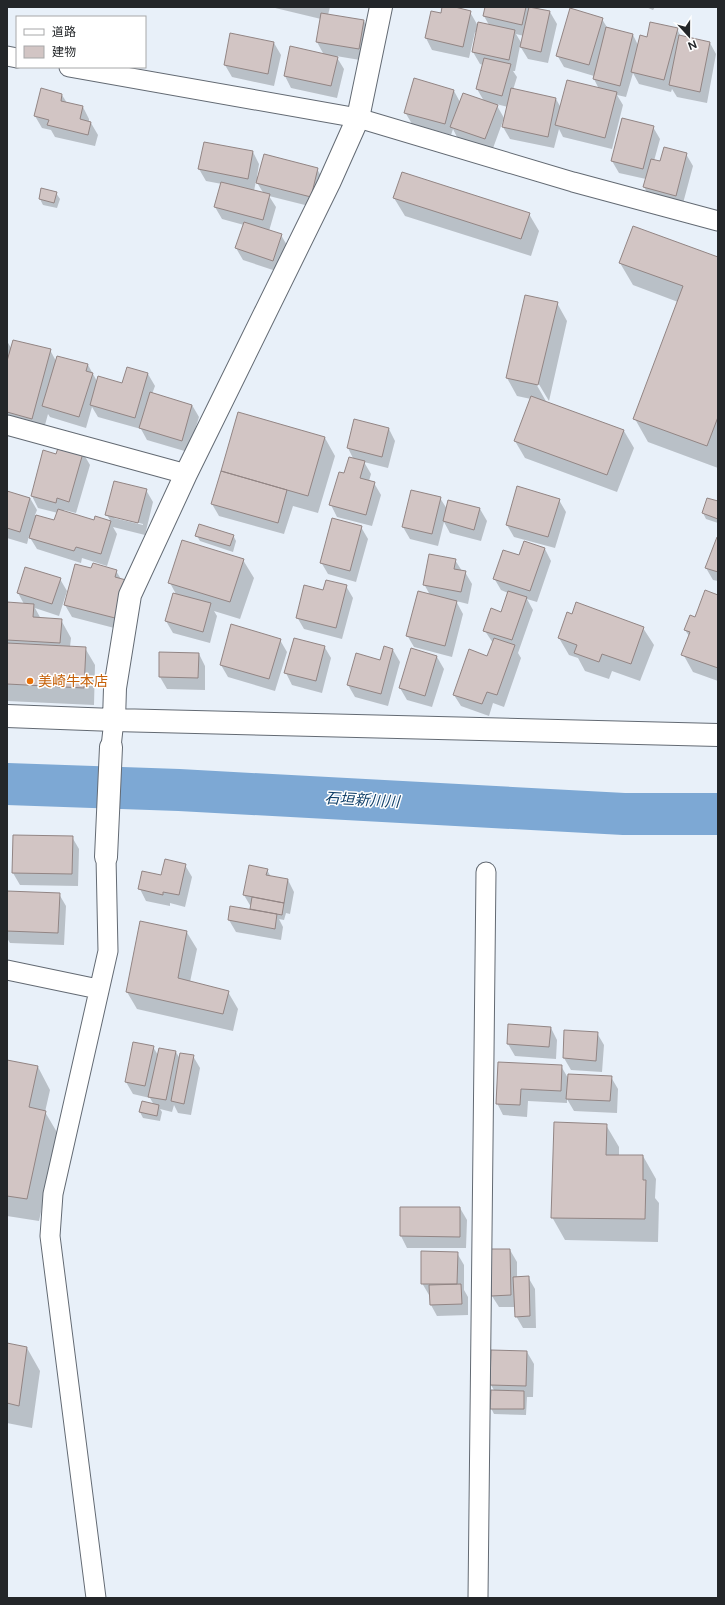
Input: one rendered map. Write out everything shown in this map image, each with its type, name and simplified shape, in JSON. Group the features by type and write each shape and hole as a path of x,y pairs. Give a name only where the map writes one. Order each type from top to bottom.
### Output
{"street":[{"path":"96,1598 50,1236 52,1194 98,989 108,951 106,856 111,747 115,688 130,595 186,474 329,183 358,118 381,7"},
{"path":"75,68 358,118 573,182 718,221"},
{"path":"7,425 186,474"},
{"path":"7,716 718,735"},
{"path":"478,1598 486,872"},
{"path":"7,970 98,989"}],"building":[{"path":"442,7 455,7 471,11 463,47 425,38 431,11 441,13"},
{"path":"485,7 526,7 522,25 483,16"},
{"path":"529,7 550,11 541,52 520,47"},
{"path":"570,8 603,18 589,65 556,56"},
{"path":"321,13 364,20 359,49 316,42"},
{"path":"478,22 515,30 509,60 472,52"},
{"path":"650,22 678,28 664,80 631,72 640,35 647,37"},
{"path":"606,27 633,34 620,86 593,79"},
{"path":"230,33 274,42 268,74 224,65"},
{"path":"679,35 710,42 700,92 669,85"},
{"path":"290,46 338,57 331,86 284,76"},
{"path":"484,58 511,64 502,96 476,89"},
{"path":"414,78 454,90 445,124 404,113"},
{"path":"567,80 617,92 605,138 555,125"},
{"path":"41,88 62,94 61,101 83,106 80,119 91,122 88,135 47,125 49,120 34,116"},
{"path":"511,88 556,98 548,137 502,127"},
{"path":"463,93 498,105 485,139 450,127"},
{"path":"622,118 654,126 643,169 611,161"},
{"path":"204,142 253,151 248,179 198,169"},
{"path":"664,147 687,153 676,196 643,187 651,159 660,161"},
{"path":"264,154 318,168 311,197 256,183"},
{"path":"402,172 530,213 521,239 393,198"},
{"path":"221,182 270,194 263,220 214,207"},
{"path":"41,188 57,192 54,203 39,199"},
{"path":"244,222 282,234 273,261 235,248"},
{"path":"633,226 718,257 718,417 707,446 633,419 683,286 619,263"},
{"path":"525,295 558,302 538,385 506,378"},
{"path":"13,340 51,349 32,419 7,412 7,361"},
{"path":"57,356 88,364 86,371 93,373 79,417 42,406"},
{"path":"127,367 148,373 135,418 90,405 98,376 122,383"},
{"path":"150,392 192,405 182,441 139,428"},
{"path":"531,396 624,430 607,475 514,441"},
{"path":"238,412 325,437 308,496 221,471"},
{"path":"354,419 389,428 382,457 347,448"},
{"path":"59,445 83,453 69,502 57,498 56,503 31,496 43,450 56,454"},
{"path":"349,457 365,461 360,478 375,482 366,515 329,505 339,472 344,473"},
{"path":"221,471 287,490 278,523 211,504"},
{"path":"114,481 147,489 138,523 105,515"},
{"path":"517,486 560,499 548,537 506,525"},
{"path":"411,490 441,497 432,534 402,527"},
{"path":"7,491 30,498 20,532 7,528"},
{"path":"707,498 718,501 718,519 702,513"},
{"path":"448,500 480,508 474,530 443,521"},
{"path":"58,509 94,520 95,516 111,521 101,554 76,547 74,551 29,538 36,515 54,520"},
{"path":"332,518 362,526 350,571 320,563"},
{"path":"199,524 234,535 230,546 195,536"},
{"path":"718,537 718,572 705,568"},
{"path":"182,540 244,559 230,602 168,583"},
{"path":"524,541 545,548 530,591 493,579 503,550 519,555"},
{"path":"429,554 456,559 454,569 466,571 461,592 423,585"},
{"path":"93,563 117,570 115,577 126,580 115,618 64,605 75,564 91,568"},
{"path":"25,567 61,578 52,604 17,593"},
{"path":"326,580 347,585 336,628 296,618 304,585 323,590"},
{"path":"705,590 718,595 718,668 681,655 690,632 684,630 690,615 695,617"},
{"path":"418,591 457,601 445,646 406,636"},
{"path":"508,591 527,597 512,640 483,631 491,608 501,612"},
{"path":"173,593 211,603 203,632 165,621"},
{"path":"7,602 34,604 33,617 62,619 60,643 7,640"},
{"path":"576,602 644,627 631,664 602,654 599,662 574,653 577,645 558,638 567,612 572,614"},
{"path":"231,624 281,639 269,679 220,665"},
{"path":"294,638 325,646 316,681 284,673"},
{"path":"494,638 515,645 497,695 487,692 482,704 453,695 469,649 487,656"},
{"path":"7,643 86,647 84,688 7,684"},
{"path":"384,646 393,649 381,694 347,685 356,653 380,660"},
{"path":"411,648 437,656 425,696 399,688"},
{"path":"159,652 199,653 198,678 159,677"},
{"path":"13,835 73,836 72,874 12,873"},
{"path":"165,859 186,864 179,895 163,892 163,895 138,889 142,871 161,875"},
{"path":"249,865 268,869 266,875 288,879 284,903 243,895"},
{"path":"7,891 60,893 58,933 7,931"},
{"path":"252,897 284,903 282,915 250,909"},
{"path":"230,906 277,914 275,929 228,920"},
{"path":"140,921 187,931 178,978 229,991 223,1014 126,992"},
{"path":"508,1024 551,1027 549,1047 507,1044"},
{"path":"564,1030 598,1032 596,1061 563,1058"},
{"path":"133,1042 154,1046 145,1086 125,1082"},
{"path":"159,1048 176,1051 166,1100 148,1097"},
{"path":"180,1053 194,1055 184,1104 171,1101"},
{"path":"7,1060 38,1066 29,1107 46,1111 27,1199 7,1196"},
{"path":"498,1062 562,1065 561,1091 521,1089 520,1105 496,1104"},
{"path":"568,1074 612,1076 610,1101 566,1099"},
{"path":"142,1101 159,1105 157,1116 139,1112"},
{"path":"554,1122 607,1124 606,1155 643,1155 643,1180 646,1180 645,1219 551,1218"},
{"path":"400,1207 460,1207 460,1237 400,1236"},
{"path":"491,1249 510,1249 511,1295 491,1296"},
{"path":"421,1251 458,1252 457,1284 421,1284"},
{"path":"529,1276 530,1316 515,1317 513,1277"},
{"path":"461,1284 462,1304 430,1305 429,1285"},
{"path":"7,1343 27,1347 19,1406 7,1403"},
{"path":"491,1350 527,1351 526,1386 490,1385"},
{"path":"491,1390 524,1391 524,1409 490,1409"}],"waterway":[{"name":"石垣新川川","path":"7,784 179,790 624,814 718,814"}],"place":[{"name":"美崎牛本店","path":"30,681"}]}
